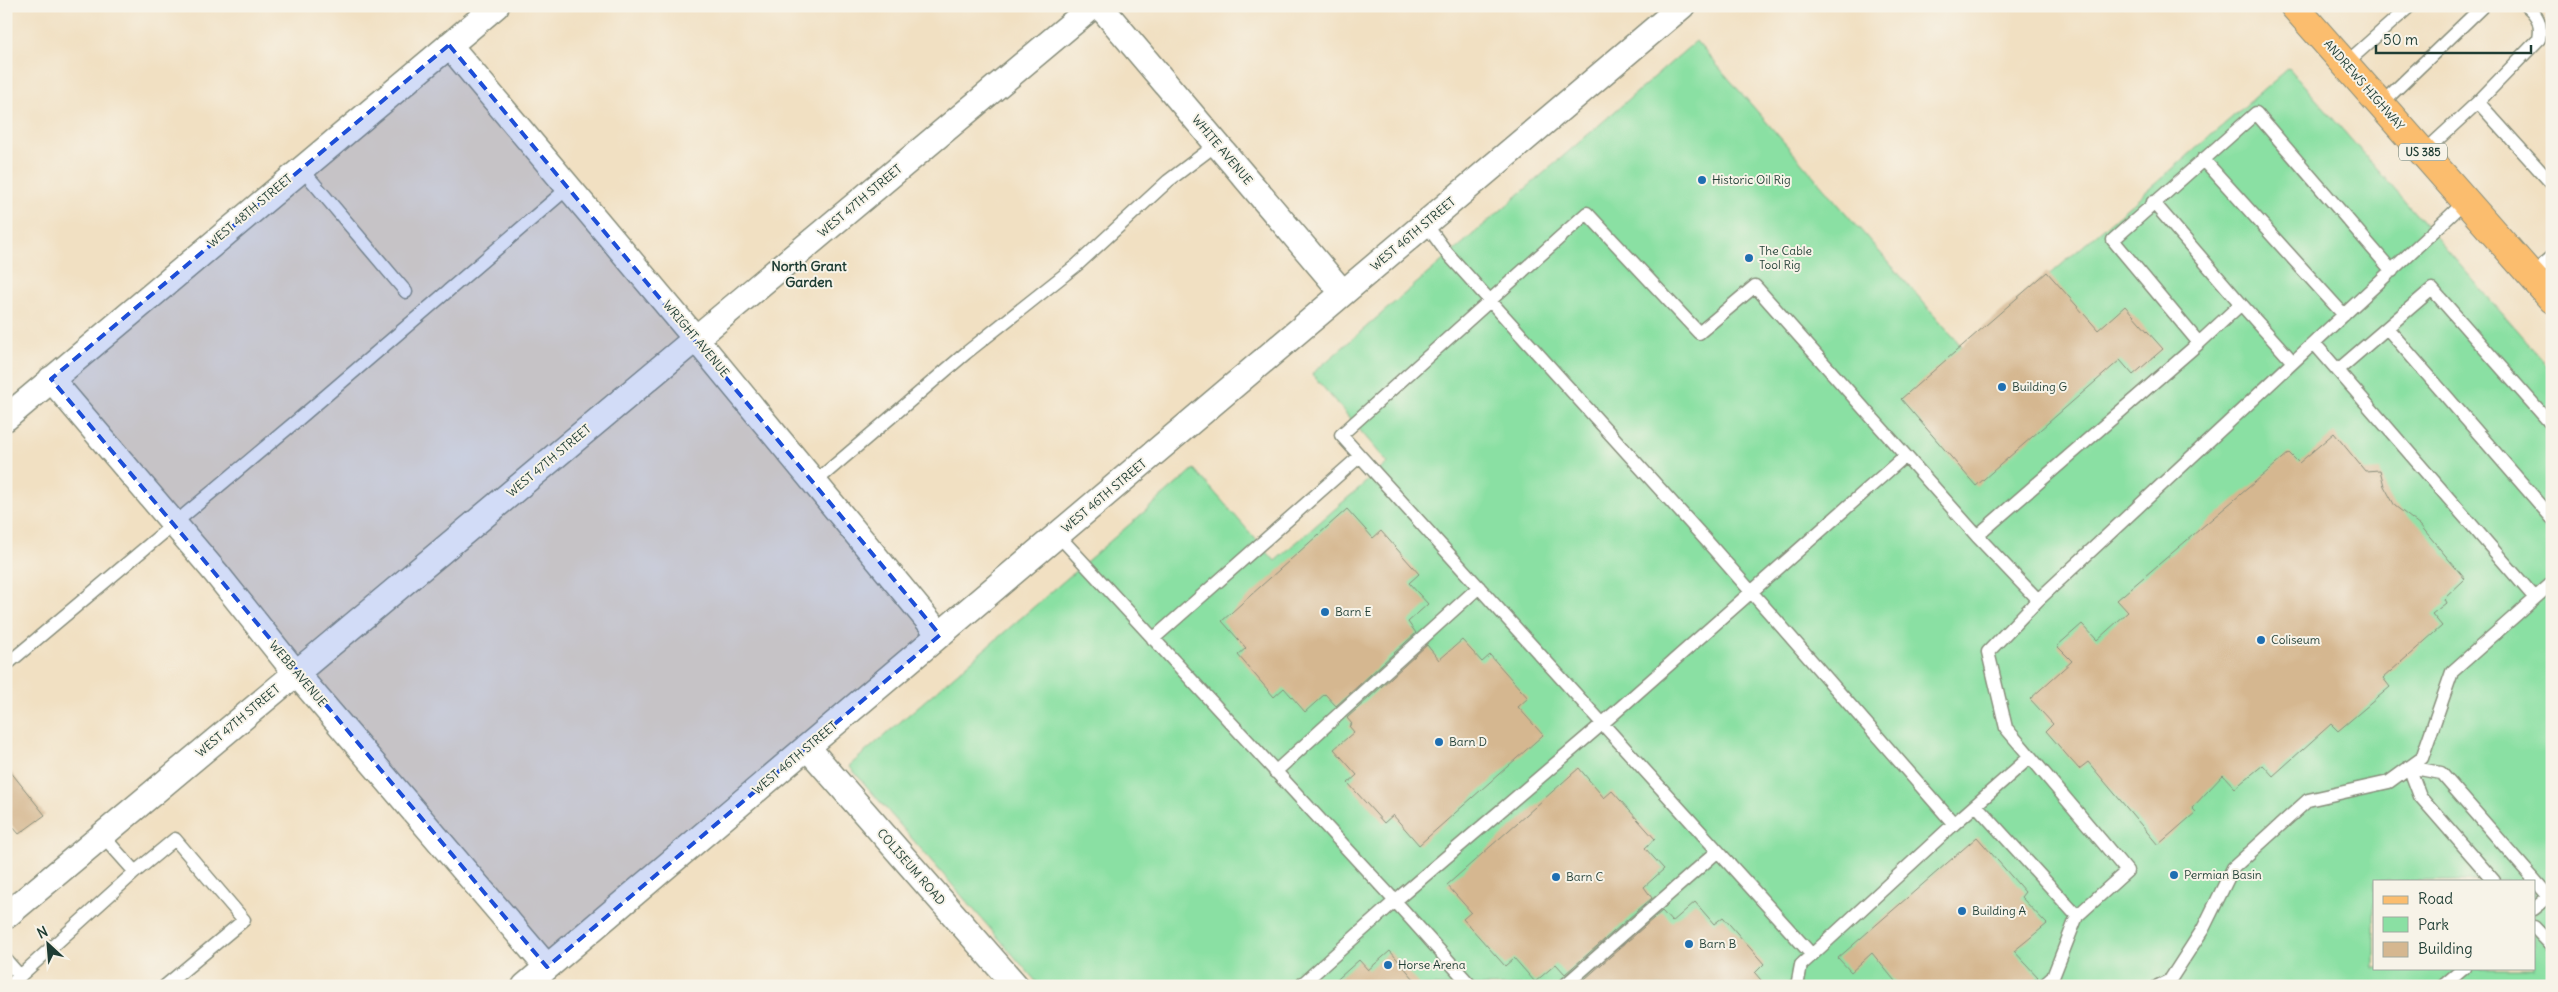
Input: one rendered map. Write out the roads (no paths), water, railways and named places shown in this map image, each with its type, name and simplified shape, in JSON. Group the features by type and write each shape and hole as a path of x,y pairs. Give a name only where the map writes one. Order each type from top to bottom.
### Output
{"main road":[{"name":"ANDREWS HIGHWAY","path":"2294,6 2552,299"}],"street":[{"name":"WEST 48TH STREET","path":"6,418 496,6"},
{"name":"WEST 47TH STREET","path":"6,916 295,672 1093,6"},
{"name":"WHITE AVENUE","path":"1100,6 1343,293"},
{"name":"WEST 46TH STREET","path":"525,986 1682,6"},
{"name":"WRIGHT AVENUE","path":"449,46 696,339 940,634"},
{"name":"WEBB AVENUE","path":"51,379 173,523 295,672 547,967"},
{"name":"COLISEUM ROAD","path":"806,748 1016,986"}],"lane":[{"path":"2345,64 2410,6"},
{"path":"2381,104 2483,6"},
{"path":"2423,152 2478,102 2540,39 2542,27 2535,13 2527,6"},
{"path":"2478,102 2552,184"},
{"path":"2199,343 2112,240 2256,113 2392,271"},
{"path":"814,483 966,353 1078,264 1168,182 1217,144"},
{"path":"2203,159 2344,315"},
{"path":"301,168 406,292"},
{"path":"6,665 300,418 569,187"},
{"path":"2043,986 2053,977 2077,916 2127,871 2006,728 1988,652 2038,600 2466,201"},
{"path":"2153,202 2293,362"},
{"path":"1812,955 1341,435 1587,213 1699,333 1755,286 1977,536 2038,600"},
{"path":"1425,223 1447,252 1750,592 1809,661 1896,756 1954,824"},
{"path":"2531,275 2552,257"},
{"path":"2338,370 2432,289 2552,425"},
{"path":"1977,536 2199,343 2241,304"},
{"path":"2387,328 2552,518"},
{"path":"2314,343 2535,598"},
{"path":"1153,639 1360,456"},
{"path":"1300,986 1395,901 1602,724 1906,456"},
{"path":"1058,535 1471,986"},
{"path":"2158,986 2170,980 2203,929 2233,868 2308,800 2389,782 2422,758 2452,672 2552,583"},
{"path":"1275,772 1479,587"},
{"path":"1797,986 1801,965 1954,824 2030,757"},
{"path":"2409,767 2420,796 2493,880"},
{"path":"2409,767 2441,773 2536,880"},
{"path":"1976,805 2077,916"},
{"path":"102,836 135,872"},
{"path":"8,986 135,872 175,839 244,920 165,986"},
{"path":"1564,986 1718,851"},
{"path":"2536,880 2551,897 2536,908"},
{"path":"2536,928 2552,946"},
{"path":"6,960 20,976"},
{"path":"2443,986 2462,970"}],"place":[{"name":"Historic Oil Rig","path":"1702,180"},
{"name":"The Cable Tool Rig","path":"1749,258"},
{"name":"Building G","path":"2002,387"},
{"name":"Barn E","path":"1325,612"},
{"name":"Coliseum","path":"2261,640"},
{"name":"Barn D","path":"1439,742"},
{"name":"Permian Basin","path":"2174,875"},
{"name":"Barn C","path":"1556,877"},
{"name":"Building A","path":"1962,911"},
{"name":"Barn B","path":"1689,944"},
{"name":"Horse Arena","path":"1388,965"}],"district":[{"name":"North Grant Garden","path":"809,274"}]}
